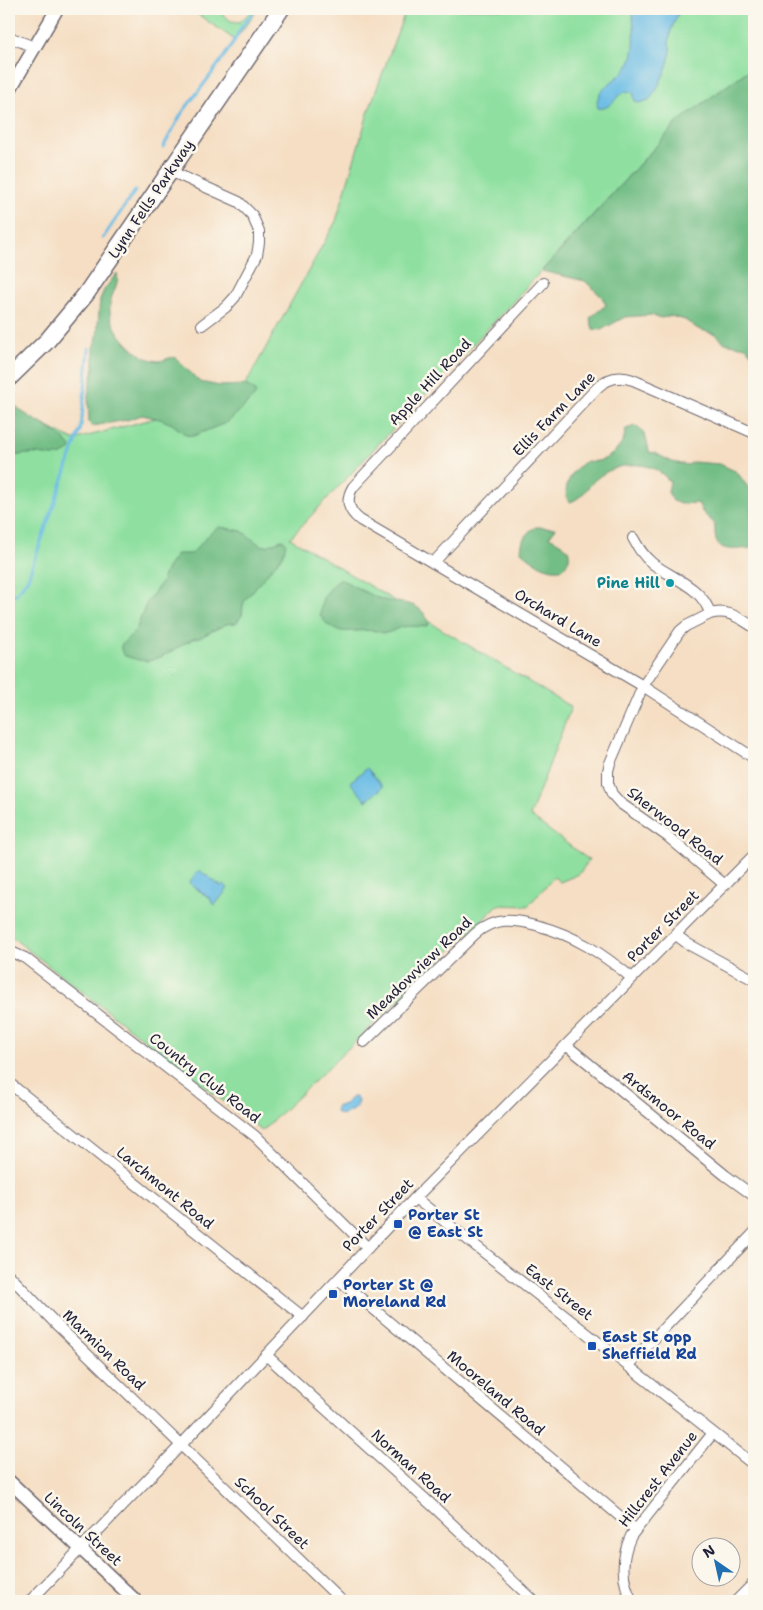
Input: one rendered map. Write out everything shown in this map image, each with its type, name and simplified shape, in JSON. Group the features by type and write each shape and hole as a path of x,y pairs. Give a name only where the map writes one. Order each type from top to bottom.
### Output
{"main road":[{"name":"Lynn Fells Parkway","path":"9,378 47,341 75,308 280,9"}],"street":[{"path":"9,91 57,9"},
{"path":"9,37 34,47"},
{"path":"170,171 239,202 252,214 259,231 257,255 235,297 226,307 202,325"},
{"name":"Apple Hill Road","path":"348,505 348,497 353,487 543,284"},
{"name":"Ellis Farm Lane","path":"433,563 597,388 607,380 620,378 633,380 754,432"},
{"name":"Orchard Lane","path":"348,505 352,513 360,520 643,686 754,758"},
{"path":"633,538 640,551 649,561 699,595 706,604 710,614 720,612 731,613 754,627"},
{"name":"Sherwood Road","path":"710,614 696,620 680,631 643,686 609,767 608,779 610,790 620,803 666,836 725,885"},
{"name":"Porter Street","path":"30,1601 415,1198 754,856"},
{"name":"Meadowview Road","path":"364,1042 475,934 485,926 498,921 518,921 567,935 597,952 632,978"},
{"path":"676,935 689,945 754,980"},
{"name":"Country Club Road","path":"9,951 25,958 255,1136 368,1248"},
{"name":"Ardsmoor Road","path":"566,1045 725,1175 754,1196"},
{"name":"Larchmont Road","path":"9,1083 302,1317"},
{"name":"East Street","path":"415,1198 754,1465"},
{"path":"628,1366 754,1233"},
{"name":"Marmion Road","path":"9,1274 58,1326 181,1445"},
{"name":"Mooreland Road","path":"338,1279 635,1529"},
{"name":"Norman Road","path":"266,1355 427,1500 534,1601"},
{"name":"Hillcrest Avenue","path":"632,1601 626,1586 624,1564 628,1542 635,1529 713,1433"},
{"name":"School Street","path":"181,1445 342,1601"},
{"name":"Lincoln Street","path":"9,1481 136,1601"},
{"path":"736,1601 754,1583"}],"green space":[{"path":"190,9 216,9 231,21 240,22 253,9 258,9 235,40"},
{"path":"406,9 754,9 754,66 679,121 511,304 290,538 571,707 530,816 589,860 579,874 560,882 554,877 528,906 498,905 262,1131 9,935 9,407 73,440 239,396 336,221 369,110"},
{"path":"754,66 754,357 746,347 725,343 715,334 698,329 685,320 671,316 661,318 651,315 625,317 601,330 593,329 590,318 606,305 602,297 585,281 542,271 679,121"},
{"path":"117,273 118,276 110,303 110,312 117,331 132,348 149,359 158,361 176,358 200,382 220,386 246,385 254,390 256,394 254,397 228,422 193,436 186,435 172,424 160,419 142,415 127,420 92,426 89,423 88,395 94,367 94,349 97,337 100,299 104,290"},
{"path":"9,400 24,413 61,436 71,447 70,450 65,454 55,456 23,454 9,457"},
{"path":"635,426 644,434 649,452 672,462 688,465 693,462 720,464 737,472 754,492 754,548 727,549 722,547 715,538 714,523 703,513 698,503 680,504 673,501 668,492 670,482 663,474 644,466 634,465 614,468 596,479 578,498 570,502 566,492 567,485 577,468 587,461 593,462 608,457 617,450 623,441 626,429"},
{"path":"220,527 242,531 260,545 267,546 283,539 286,543 283,555 245,600 242,615 236,623 226,624 193,639 161,657 147,661 125,656 121,650 121,645 136,630 147,602 161,583 167,568 177,554 191,554 209,535"},
{"path":"536,527 556,528 549,537 564,546 569,552 568,562 564,568 552,569 535,562 521,551 525,537"},
{"path":"340,579 378,598 415,606 426,616 429,625 402,627 386,633 368,630 345,631 332,628 320,615 321,606 325,594"}],"water":[{"path":"631,9 680,9 671,30 669,43 671,52 666,70 656,91 649,100 639,103 635,101 633,92 628,91 608,106 598,108 597,102 602,90 624,71 633,54 634,38"},
{"path":"367,768 383,787 366,801 350,782"},
{"path":"199,870 222,887 224,885 228,888 215,905 211,902 212,900 189,883"},
{"path":"352,1097 356,1097 358,1100 356,1108 344,1115 338,1114 335,1111 336,1107 344,1104"}],"waterway":[{"path":"163,147 182,113 232,45 242,26 256,9"},
{"path":"103,238 135,191"},
{"path":"9,599 18,592 28,578 81,428 89,348"}],"place":[{"name":"Pine Hill","path":"670,583"},
{"name":"Porter St @ East St","path":"398,1224"},
{"name":"Porter St @ Moreland Rd","path":"333,1294"},
{"name":"East St opp Sheffield Rd","path":"592,1346"}]}
